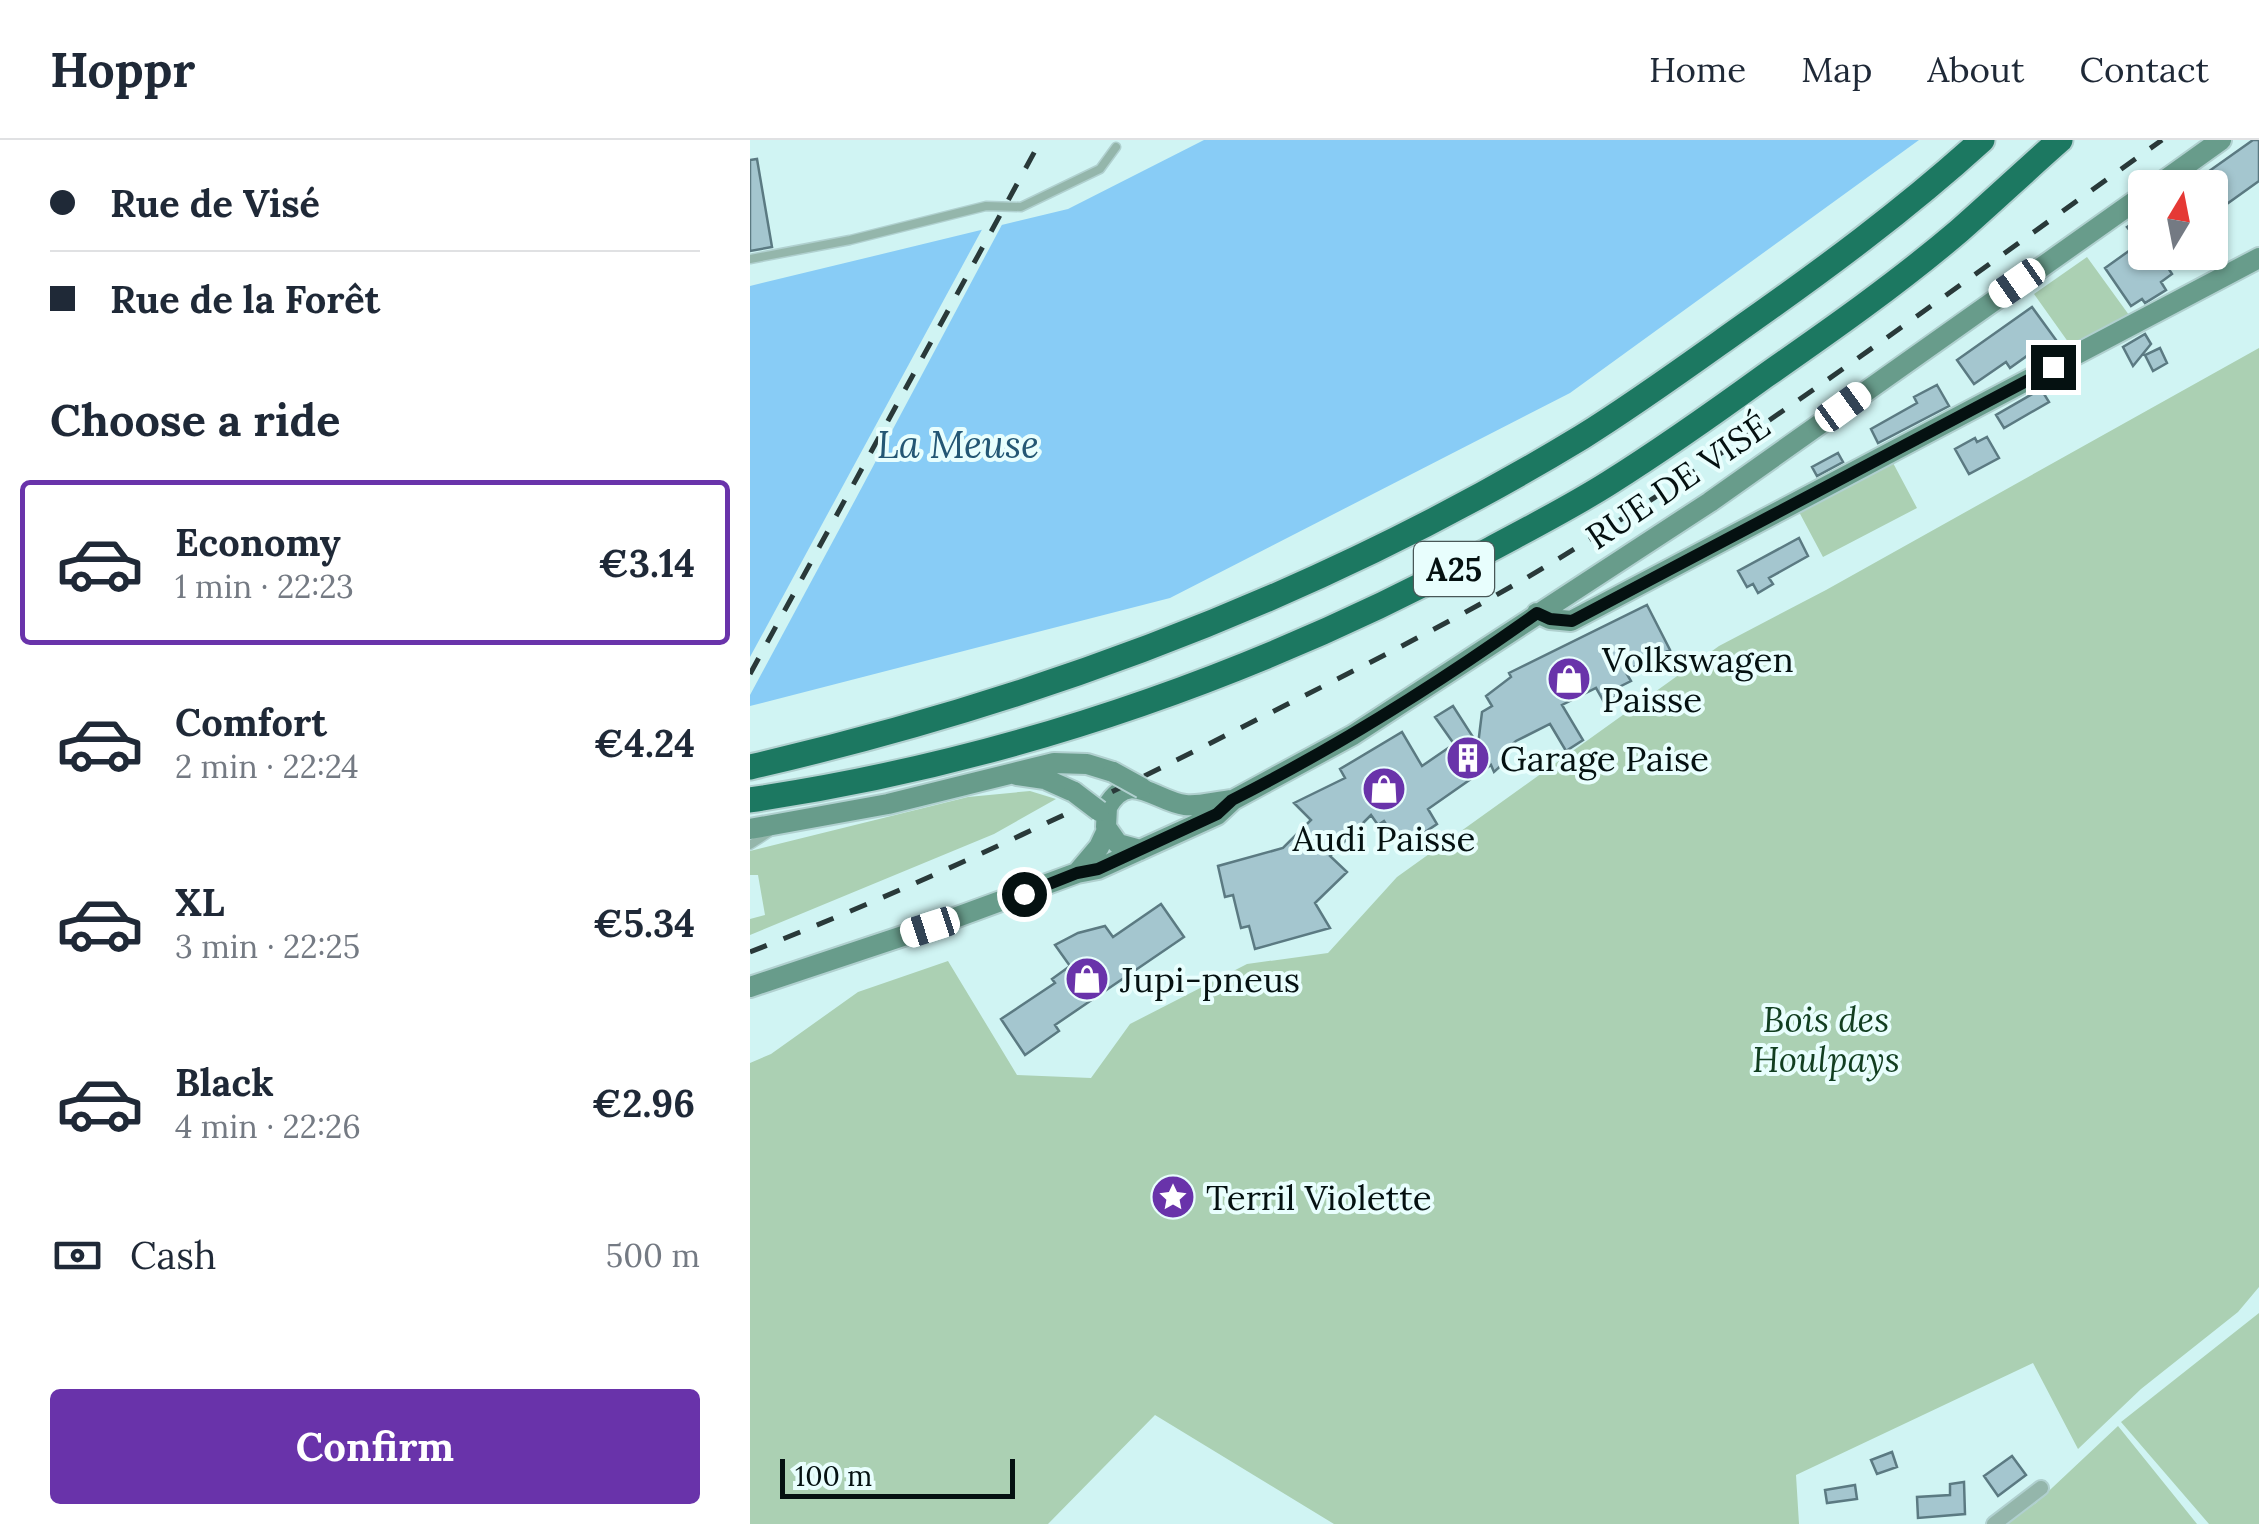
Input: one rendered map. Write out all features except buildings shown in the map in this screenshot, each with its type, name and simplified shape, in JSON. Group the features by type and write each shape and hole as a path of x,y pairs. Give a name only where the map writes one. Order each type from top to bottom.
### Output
{"highway":[{"name":"A25","path":"750,767 904,728 1106,664 1302,586 1399,539 1584,436 1670,378 1831,264 1926,191 1982,140"},
{"name":"A25","path":"750,800 914,770 1016,745 1258,660 1419,588 1607,484 1700,423 1896,281 1957,233 2060,140"}],"main road":[{"path":"2180,170 2222,140"},
{"name":"RUE DE VISÉ","path":"750,987 1098,869 1217,814 1232,800 1352,736 1710,502 2128,206"},
{"path":"1537,613 1572,621 2259,258"},
{"path":"750,829 1065,762 1112,772 1151,793 1166,810 1167,822 1149,845 1118,844 1104,817 1074,792 1045,779 1016,774"},
{"path":"1077,873 1099,847 1104,817 1124,790 1151,793"},
{"name":"RUE DE VISÉ","path":"1151,793 1197,806 1232,800"}],"street":[{"path":"1994,1524 2041,1488"}],"lane":[{"path":"750,259 850,240 986,206 1021,207 1100,169 1116,148"},
{"path":"750,845 782,824"}],"green space":[{"path":"2087,257 2129,315 2071,346 2034,294"},
{"name":"Bois des Houlpays","path":"2259,348 2259,1287 2238,1312 2141,1389 2078,1449 2033,1363 1796,1475 1799,1524 1334,1524 1155,1415 1048,1524 750,1524 750,1063 771,1054 858,992 948,961 1017,1075 1091,1078 1130,1024 1247,964 1328,953 1397,877 1719,646"},
{"path":"1892,461 1917,508 1823,557 1798,510"},
{"path":"1030,791 1056,799 994,834 750,935 750,919 765,915 758,875 750,875 750,851 968,797"},
{"path":"2259,1313 2259,1524 2209,1524 2121,1422"},
{"path":"2118,1426 2197,1524 2005,1524 2036,1503"}],"water":[{"name":"La Meuse","path":"1204,140 1919,140 1570,393 1170,598 750,706 750,286 1068,209"}],"pier":[{"path":"1005,219 750,695 750,657 985,224"}],"railway":[{"path":"750,674 1041,140"},
{"path":"750,952 1079,808 1502,592 1725,450 2162,140"}],"place":[{"name":"Volkswagen Paisse","path":"1569,679"},
{"name":"Garage Paise","path":"1468,758"},
{"name":"Audi Paisse","path":"1384,789"},
{"name":"Jupi-pneus","path":"1087,979"},
{"name":"Terril Violette","path":"1173,1197"}],"route":[{"path":"1024,894 1098,869 1217,814 1232,800 1352,736 1478,656 1537,613 1572,621 2053,367"}]}
